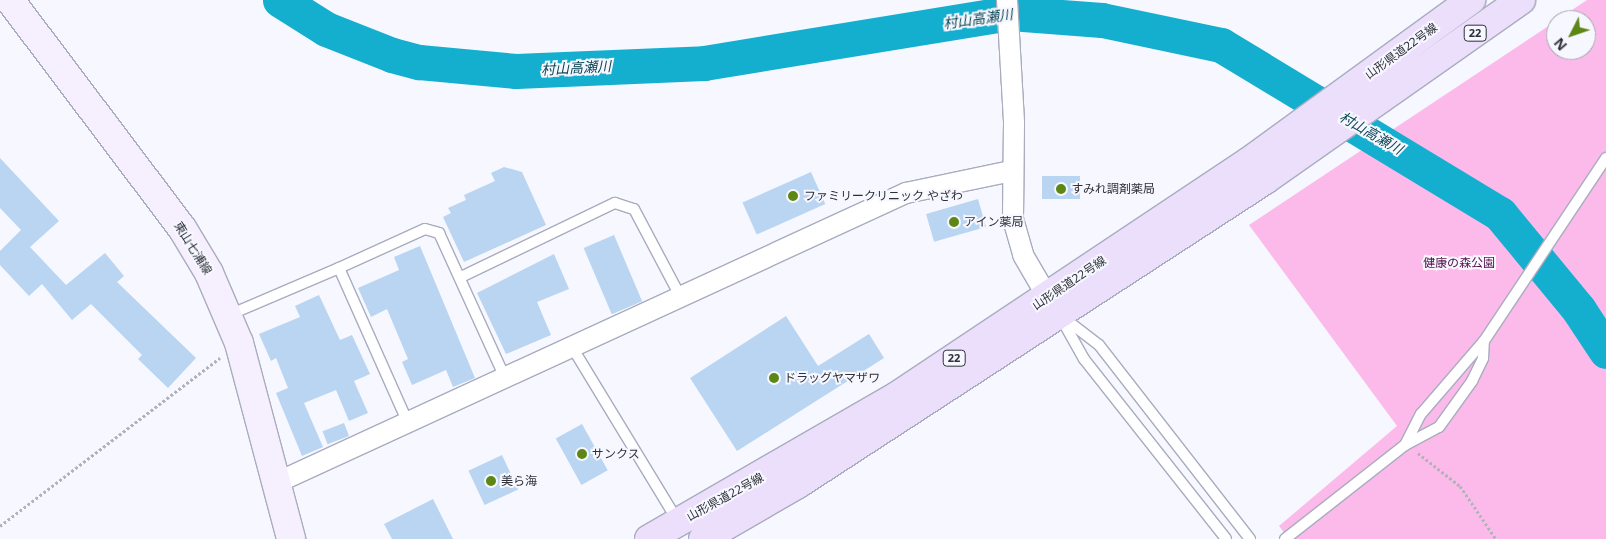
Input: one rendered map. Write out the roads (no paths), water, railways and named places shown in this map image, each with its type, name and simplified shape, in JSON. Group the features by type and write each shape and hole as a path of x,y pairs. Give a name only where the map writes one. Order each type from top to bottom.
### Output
{"main road":[{"name":"東山七浦線","path":"10,0 182,228 229,315 239,343 291,539"},
{"name":"山形県道22号線","path":"1256,171 1437,25 1471,0"},
{"name":"山形県道22号線","path":"703,539 798,484 1053,306 1256,171 1428,66 1521,0"},
{"name":"山形県道22号線","path":"649,539 1053,306"}],"street":[{"path":"1007,0 1014,123 1011,171 1013,219 1023,254 1053,306"},
{"path":"276,483 407,421 505,378 906,193 1011,171"}],"lane":[{"path":"1405,444 1421,414 1484,340 1606,158"},
{"path":"461,277 615,203 634,209 680,296"},
{"path":"229,315 425,229 439,232 461,277 505,378"},
{"path":"339,268 407,421"},
{"path":"1053,306 1084,359 1226,539"},
{"path":"1053,306 1099,344 1250,539"},
{"path":"1284,539 1405,444 1439,427 1472,381 1483,358 1484,340"},
{"path":"572,347 679,522"}],"waterway":[{"name":"村山高瀬川","path":"280,0 326,29 392,55 419,62 516,71 704,63 1010,13 1102,20 1221,45 1500,214 1579,310 1606,351"}],"place":[{"name":"すみれ調剤薬局","path":"1061,189"},
{"name":"ファミリークリニック やざわ","path":"793,196"},
{"name":"アイン薬局","path":"954,222"},
{"name":"ドラッグヤマザワ","path":"774,378"},
{"name":"サンクス","path":"582,454"},
{"name":"美ら海","path":"491,481"}],"park label":[{"name":"健康の森公園","path":"1459,263"}]}
